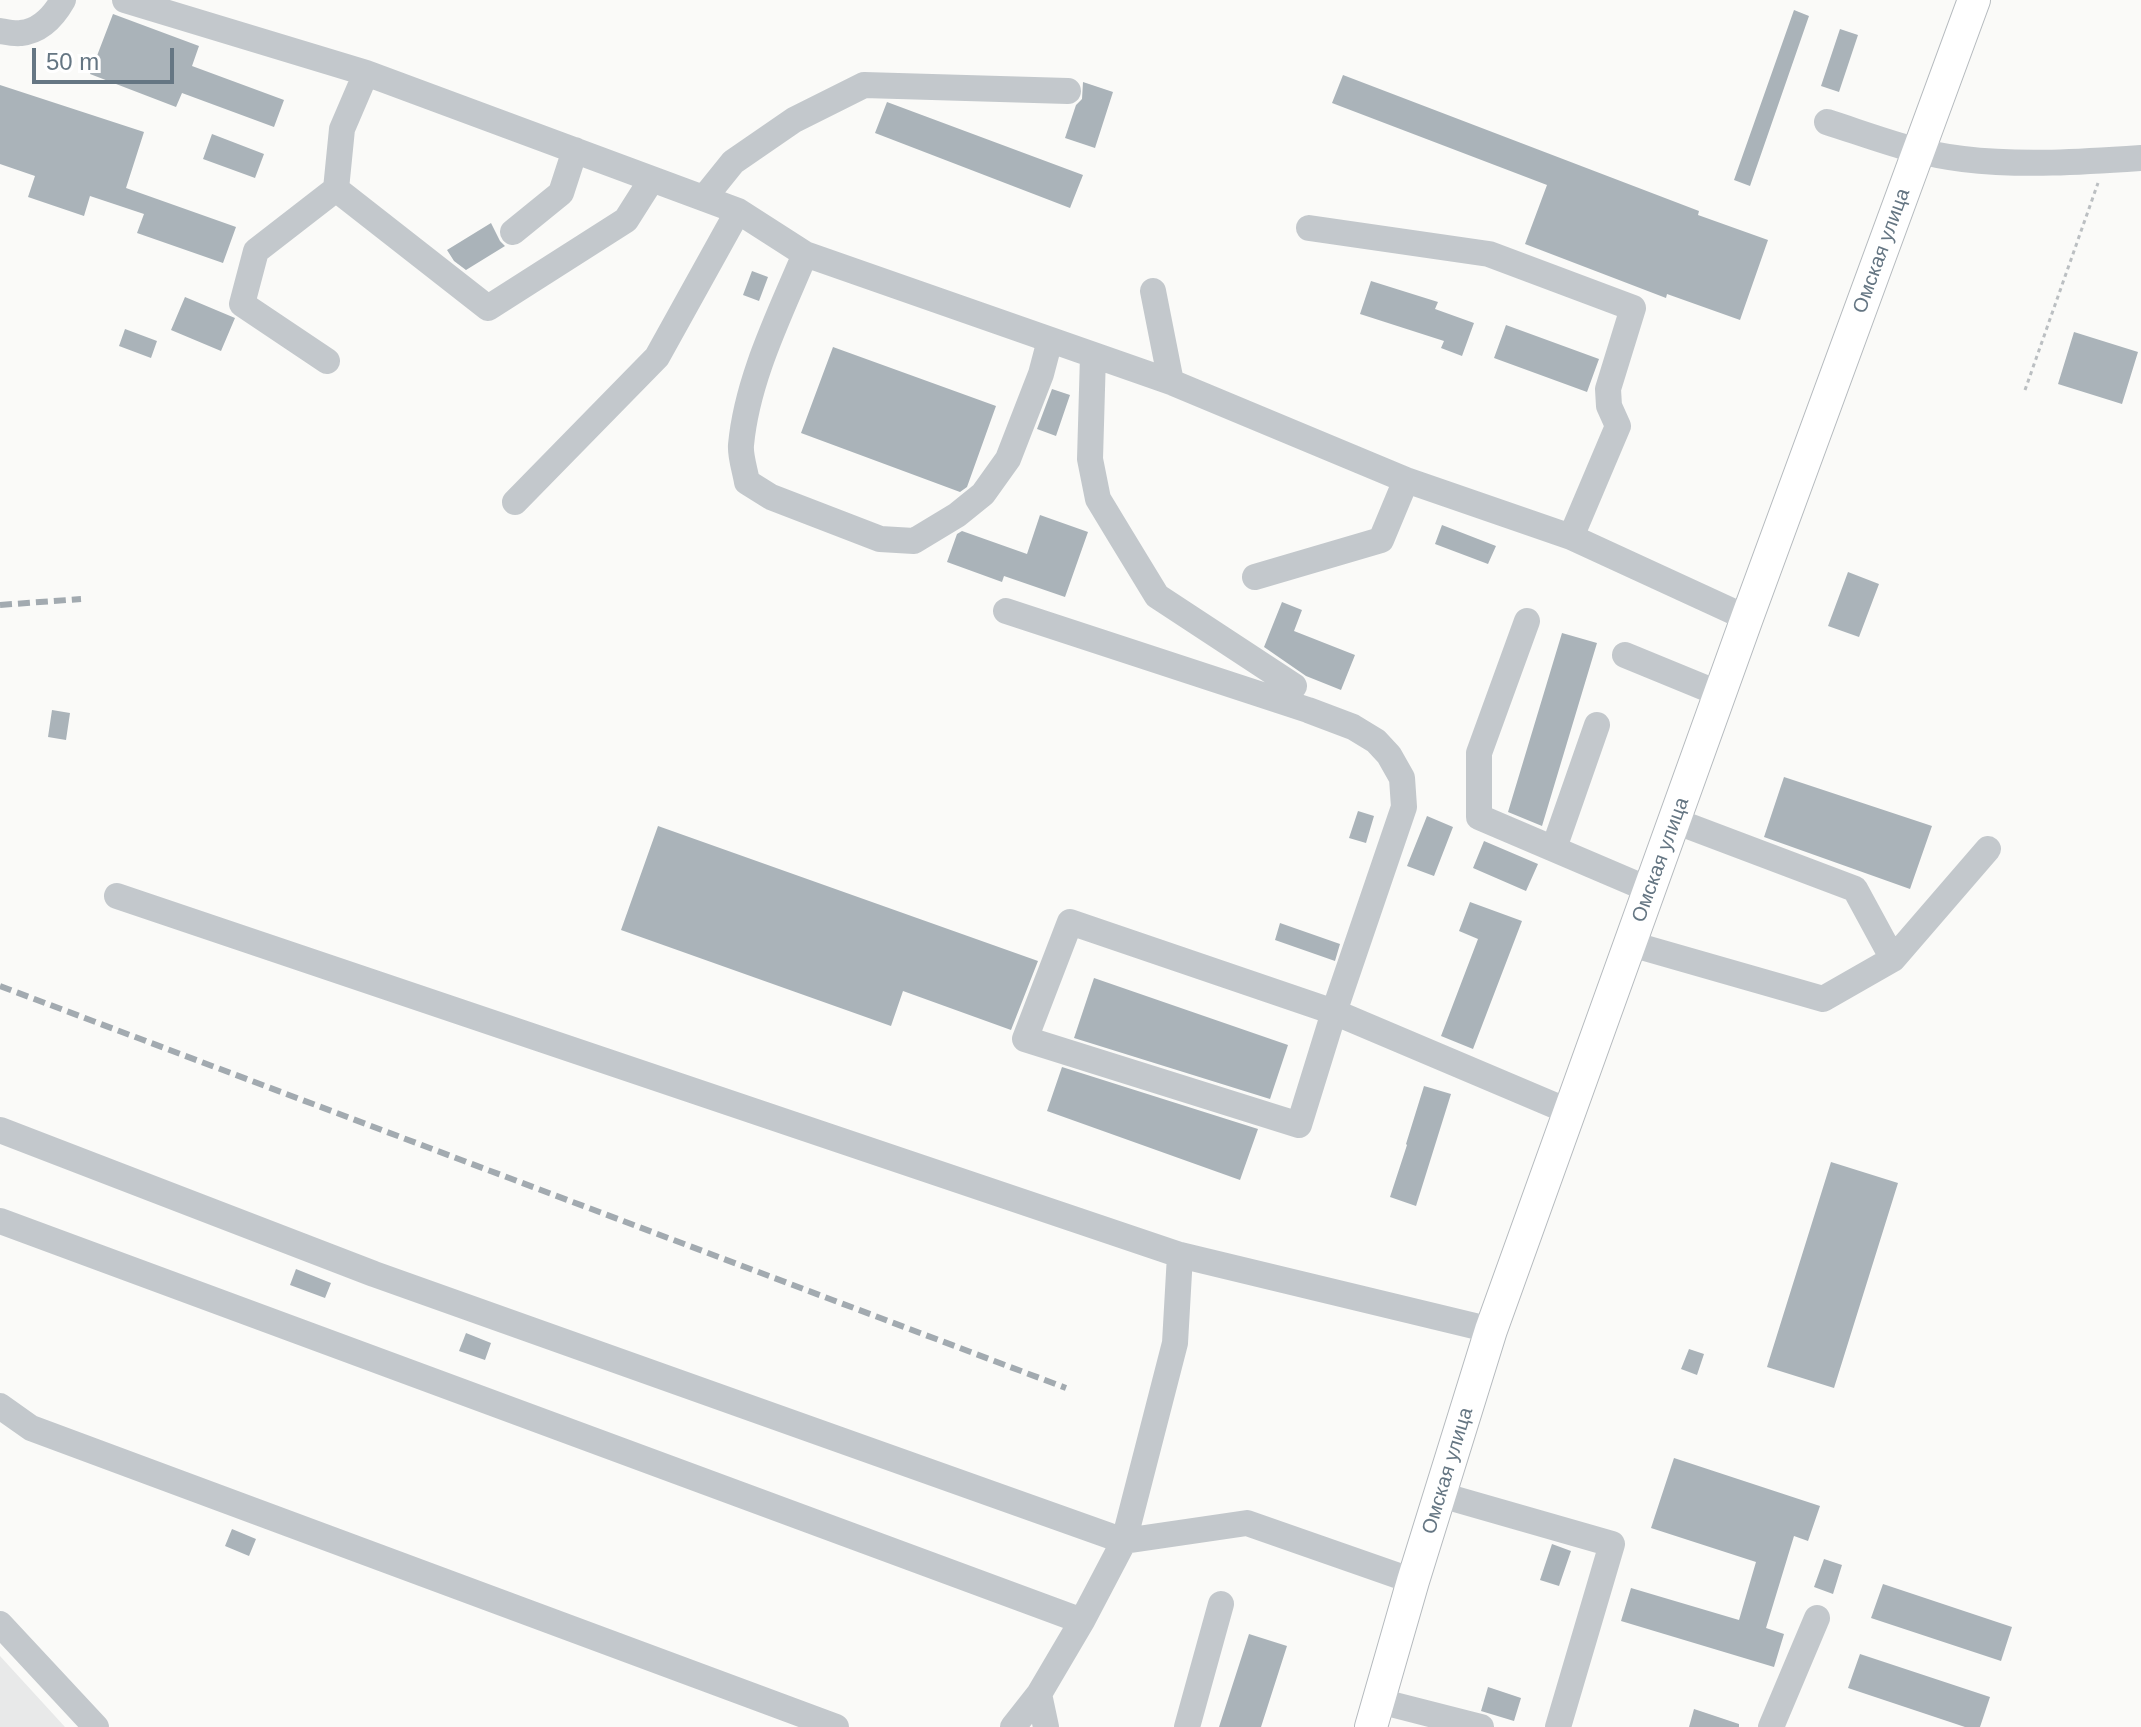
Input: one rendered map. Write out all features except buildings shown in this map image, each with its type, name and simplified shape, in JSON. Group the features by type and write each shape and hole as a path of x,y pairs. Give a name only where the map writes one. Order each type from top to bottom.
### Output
{"main road":[{"name":"Омская улица","path":"1375,1714 1491,1330 1747,618 1974,0"}],"street":[{"path":"0,31 21,33 42,26 63,0"},
{"path":"125,0 366,73 704,198 738,211 805,254 1171,382 1406,480 1571,537 1747,618"},
{"path":"327,361 242,304 256,251 336,189 342,129 366,73"},
{"path":"704,198 733,162 794,120 864,85 1068,91"},
{"path":"1827,122 1919,151 1962,159 2141,158"},
{"path":"513,232 561,193 575,150"},
{"path":"336,189 488,308 626,220 652,179"},
{"path":"515,502 657,357 738,211"},
{"path":"1309,228 1489,254 1633,308 1608,389 1609,406 1618,426 1571,537"},
{"path":"805,254 765,348 750,398 740,448 747,482 771,497 880,539 914,541 957,515 983,494 1008,459 1041,374 1050,340"},
{"path":"1153,291 1171,382"},
{"path":"1093,355 1090,459 1098,499 1113,524 1157,596 1294,686"},
{"path":"1255,577 1381,540 1406,480"},
{"path":"1006,611 1353,727 1376,741 1389,755 1402,778 1404,807 1334,1012 1299,1125 1025,1039 1070,922 1334,1012 1570,1112"},
{"path":"1527,621 1479,753 1479,817 1650,890"},
{"path":"1625,655 1720,694"},
{"path":"1554,848 1597,725"},
{"path":"1675,821 1855,889 1893,959"},
{"path":"1631,944 1823,999 1893,959 1988,849"},
{"path":"117,896 1180,1255 1491,1330"},
{"path":"0,1130 374,1274 1124,1541 1247,1523 1413,1581"},
{"path":"0,1221 1082,1621"},
{"path":"1013,1727 1039,1694 1124,1541 1175,1343 1180,1255"},
{"path":"0,1406 31,1428 836,1727"},
{"path":"1441,1495 1612,1544 1558,1727"},
{"path":"1187,1727 1221,1604"},
{"path":"1771,1727 1817,1618"},
{"path":"0,1624 96,1727"},
{"path":"1039,1694 1046,1727"},
{"path":"1375,1714 1481,1727"}],"path":[{"path":"2025,390 2106,160"}],"shaded area":[{"path":"0,1656 65,1727 0,1727"}],"railway":[{"path":"0,605 81,599"},
{"path":"0,986 1066,1388"}]}
